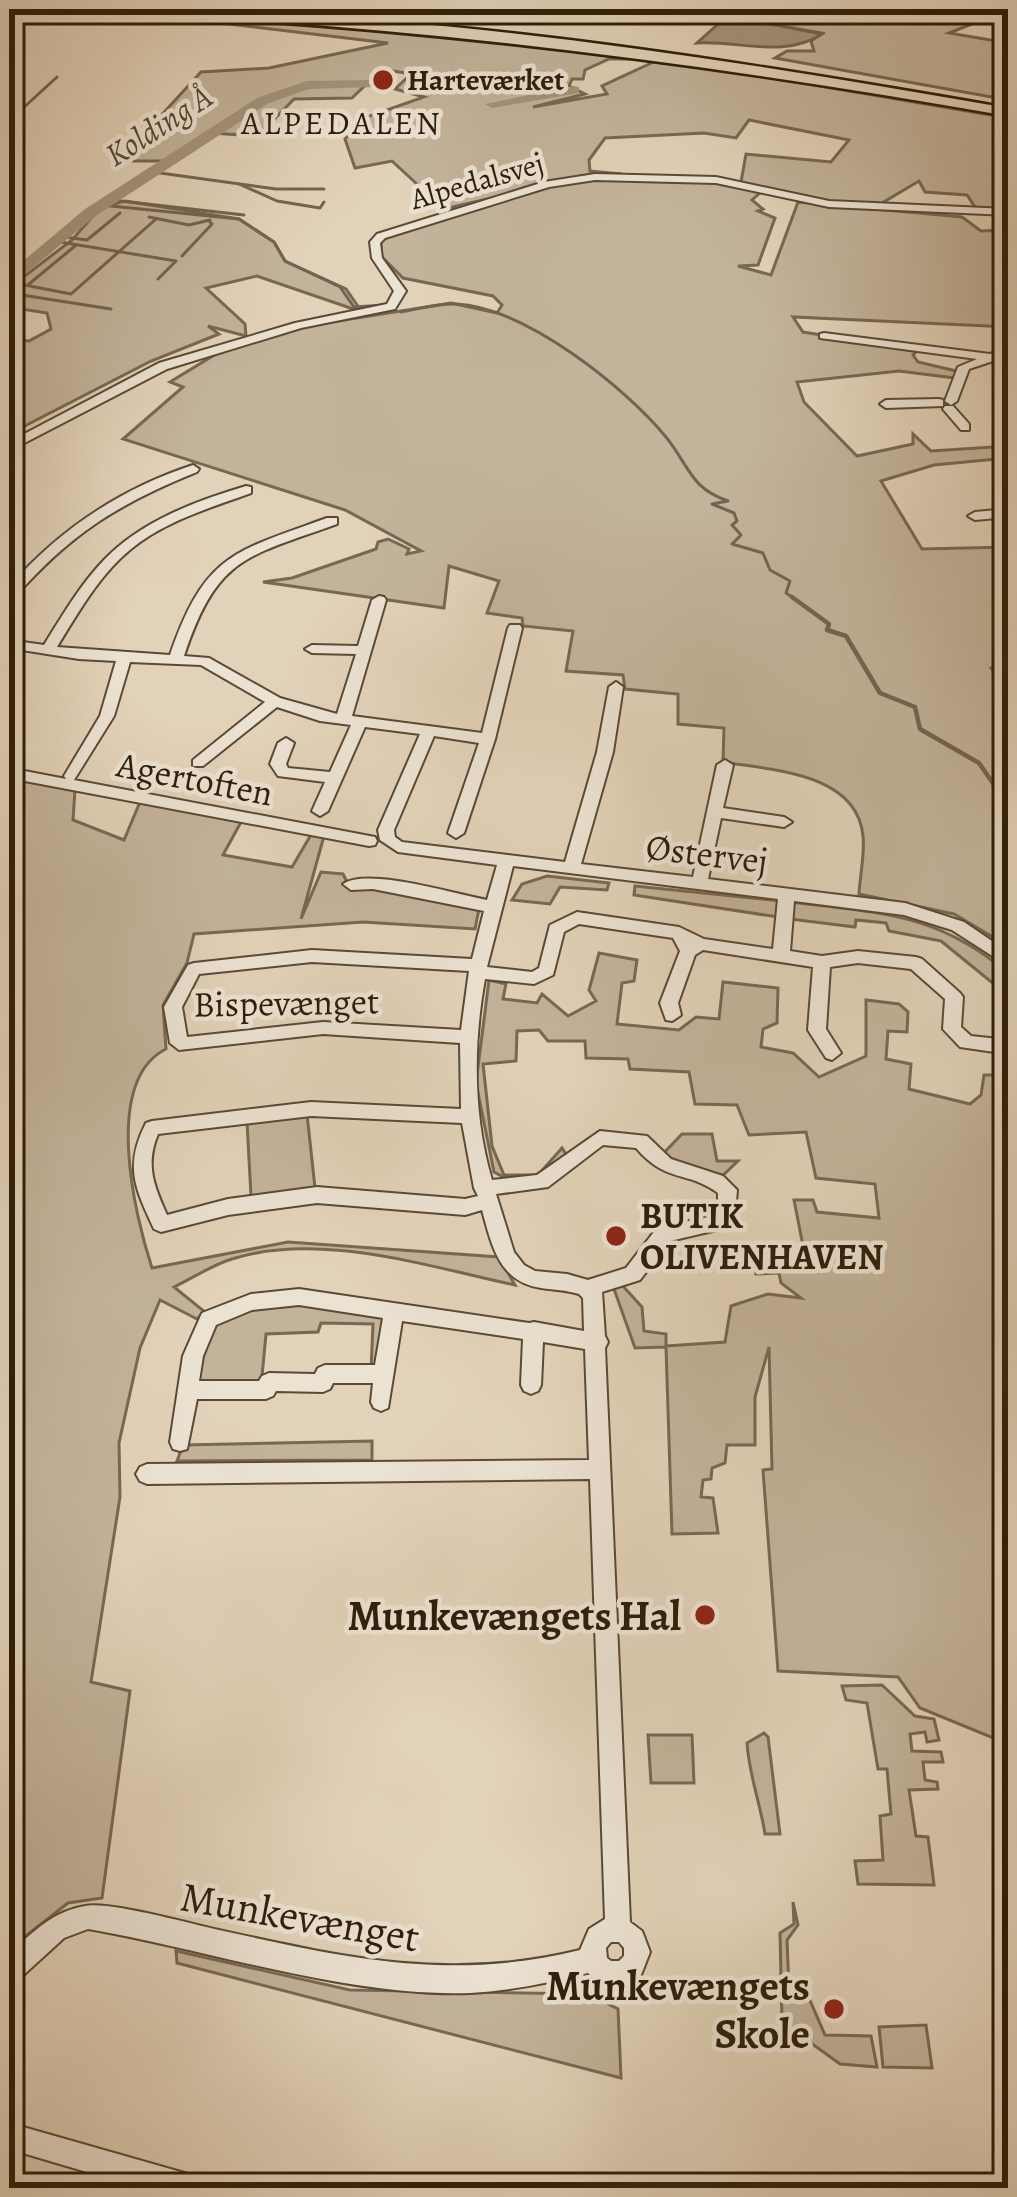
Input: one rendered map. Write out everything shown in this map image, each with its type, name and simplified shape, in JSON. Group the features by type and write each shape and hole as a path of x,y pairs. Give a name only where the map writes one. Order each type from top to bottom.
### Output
{"highway":[{"path":"118,9 319,18 536,36 1008,108"},
{"path":"289,9 592,35 1008,108"}],"main road":[{"path":"975,9 1008,22"}],"street":[{"name":"Alpedalsvej","path":"9,447 176,361 299,325 391,307 400,291 377,258 375,242 381,236 548,184 595,177 692,178 829,204 1008,212"},
{"path":"824,336 985,356 1008,352"},
{"path":"946,404 964,368 985,356"},
{"path":"886,404 946,404"},
{"path":"946,404 965,427"},
{"path":"9,595 72,528 136,491 194,470"},
{"path":"48,652 87,585 121,548 156,524 246,490"},
{"path":"976,515 1008,513"},
{"path":"176,658 206,581 250,552 332,521"},
{"path":"320,812 351,721 362,650 379,600"},
{"path":"456,833 488,739 515,628"},
{"path":"9,644 48,652 176,658 216,665 275,701 351,721 488,739"},
{"path":"312,649 362,650"},
{"path":"72,776 107,716 125,656"},
{"path":"572,870 616,687"},
{"path":"198,763 275,701"},
{"path":"378,840 428,733"},
{"path":"286,743 278,764 283,772 335,778"},
{"path":"699,885 725,766"},
{"name":"Agertoften","path":"9,773 378,840"},
{"path":"715,812 784,822"},
{"name":"Østervej","path":"378,840 398,847 938,918 979,937 1008,960"},
{"path":"469,1116 311,1109 152,1129 138,1167 161,1224 228,1207 316,1195 465,1207 485,1194 541,1182 600,1138 641,1141 665,1168 710,1178 728,1190 727,1221 664,1234 633,1274 590,1288 517,1271 485,1194 469,1116 464,1094 478,968 506,862"},
{"path":"351,884 373,883 493,907"},
{"path":"781,956 786,896"},
{"path":"478,968 534,978 547,971 556,929 577,918 679,933 695,947 822,962 858,957 916,963 954,997 952,1029 966,1042 1008,1047"},
{"path":"672,1015 669,1003 695,947"},
{"name":"Bispevænget","path":"467,1037 323,1028 179,1043 173,1007 194,969 311,956 478,968"},
{"path":"822,962 817,1030 832,1052"},
{"path":"590,1288 598,1342 618,1929"},
{"path":"180,1442 193,1356 209,1319 251,1301 299,1298 598,1342"},
{"path":"381,1402 394,1312"},
{"path":"531,1385 534,1330"},
{"path":"188,1390 266,1390 268,1382 323,1382 325,1374 384,1374"},
{"path":"147,1474 599,1469"},
{"name":"Munkevænget","path":"9,1971 56,1928 88,1917 412,1980 546,1974 595,1959"},
{"path":"618,1929 635,1942 637,1957 631,1970 610,1975 595,1959 598,1937 618,1929"},
{"path":"9,2136 188,2188"}],"shaded area":[{"path":"735,9 753,9 744,19 822,34 792,46 697,43"},
{"path":"753,9 968,9 1008,24 982,20 949,33 1008,43 1008,100 775,58 787,51 814,51 811,41 822,33 742,19"},
{"path":"170,17 378,26 637,59 609,59 585,70 583,79 572,79 569,86 585,94 533,107 607,94 602,86 660,59 1008,118 1008,210 977,210 967,195 925,192 919,181 877,206 796,198 741,182 746,154 831,162 849,140 749,120 736,138 704,133 605,138 589,160 590,171 622,174 587,176 444,209 392,161 355,168 345,139 364,118 424,97 395,89 411,74 382,69 352,98 294,99 258,136 211,133 172,161 133,161 145,133 201,72 269,68 388,43"},
{"path":"595,179 699,179 761,192 752,200 763,209 758,211 775,218 758,265 738,266 771,275 798,202 962,217 981,231 1008,230 1008,327 793,317 803,332 918,350 913,355 918,362 956,371 955,378 899,371 797,382 804,402 857,456 913,444 913,434 931,451 1008,446 1008,458 934,465 881,481 922,549 1008,547 1008,662 991,668 1008,690 1008,946 954,914 859,894 863,836 857,815 845,799 808,778 723,762 724,728 678,724 678,694 625,689 623,675 566,671 573,631 523,626 522,618 487,613 499,581 449,566 444,608 263,582 292,578 376,549 378,542 388,539 409,549 407,554 421,551 345,510 123,439 183,387 170,382 226,348 294,328 451,303 497,313 502,305 493,296 403,278 381,256 381,242 387,236 540,188"},
{"path":"125,201 239,219 274,242 285,261 346,289 362,312 257,276 206,288 245,324 246,336 208,326 219,334 151,361 9,434 9,339 29,341 51,329 47,313 9,307 9,288 72,240 101,207"},
{"path":"9,776 75,790 73,820 124,840 140,802 241,822 223,855 292,867 312,833 324,836 301,919 321,872 343,874 351,890 374,886 479,909 475,929 363,922 194,934 187,963 163,1005 166,1049 146,1065 134,1089 129,1119 132,1184 152,1268 288,1242 499,1257 515,1285 411,1261 301,1249 232,1259 174,1287 205,1312 197,1319 160,1300 140,1348 119,1443 120,1497 91,1682 130,1691 102,1898 68,1903 9,1949"},
{"path":"547,876 609,883 607,890 560,887 550,904 512,900 522,884"},
{"path":"635,886 781,901 778,917 634,895"},
{"path":"792,902 881,914 932,927 982,953 1008,973 1008,1744 920,1708 898,1677 778,1671 763,1470 772,1469 769,1347 755,1397 755,1445 727,1445 725,1463 712,1468 711,1479 703,1480 701,1497 713,1498 718,1533 672,1534 666,1347 635,1348 614,1289 622,1285 642,1307 644,1331 666,1334 666,1346 725,1342 731,1306 768,1294 801,1298 781,1283 779,1273 756,1274 756,1261 805,1256 794,1200 813,1200 817,1212 879,1218 875,1184 816,1178 806,1132 749,1135 737,1105 695,1104 689,1072 630,1069 628,1059 586,1058 585,1041 548,1041 539,1030 517,1031 516,1061 483,1064 492,1146 504,1175 538,1175 562,1148 567,1156 541,1175 524,1181 505,1178 494,1172 476,1083 489,980 506,984 503,999 537,1003 542,994 568,1016 596,1001 589,990 599,953 637,960 634,981 622,983 617,1024 679,1030 696,1017 719,1019 723,982 778,988 777,1023 763,1029 761,1047 793,1053 819,1077 866,1056 866,1000 899,1004 908,1012 907,1032 888,1031 886,1059 911,1064 909,1089 970,1104 981,1095 984,1075 1006,1075 1005,993 941,941 889,931 886,923 856,920 855,927 790,919"},
{"path":"307,1114 315,1188 251,1196 247,1122"},
{"path":"682,1134 712,1134 717,1161 738,1161 719,1179 661,1156"},
{"path":"296,1302 383,1315 381,1363 371,1370 373,1324 321,1323 318,1332 266,1334 261,1387 205,1386 197,1379 212,1325 251,1306"},
{"path":"372,1441 372,1460 177,1461 183,1445"},
{"path":"882,1685 915,1716 934,1719 939,1740 927,1742 925,1732 910,1734 912,1751 941,1752 943,1762 923,1762 925,1780 937,1782 938,1789 909,1790 916,1836 928,1837 934,1885 858,1884 855,1861 883,1860 880,1816 891,1814 887,1769 878,1769 867,1703 846,1700 842,1686"},
{"path":"764,1733 780,1834 765,1834 750,1766 747,1743"},
{"path":"648,1735 692,1735 694,1783 651,1783"},
{"path":"793,1902 798,1925 787,1940 789,1988 805,1989 825,2035 871,2036 877,2067 840,2064 782,2022 780,1933 794,1924"},
{"path":"176,1951 350,1990 588,1994 618,2009 621,2078 177,1963"},
{"path":"926,2025 932,2068 883,2067 879,2027"}],"waterway":[{"path":"9,121 57,77"},
{"name":"Kolding Å","path":"9,282 91,212 262,101 307,85 370,84"},
{"path":"492,104 574,90"},
{"path":"153,172 276,189 324,189"},
{"path":"239,184 277,201 320,208 324,202"},
{"path":"112,200 244,215"},
{"path":"101,205 239,219 274,242 285,261 340,287 354,307 384,305"},
{"path":"65,237 87,240 120,213"},
{"path":"149,217 189,225 210,220"},
{"path":"119,252 156,219"},
{"path":"182,256 212,224 209,221"},
{"path":"60,242 119,252"},
{"path":"29,284 75,246"},
{"path":"9,282 71,294 119,252"},
{"path":"119,252 176,261 158,279"},
{"path":"9,293 111,309"},
{"path":"401,312 449,304 483,308 571,352 648,417 698,483 728,501 712,504 734,513 737,521 732,525 741,535 732,544 763,553 770,570 790,581 786,593 796,600"},
{"path":"9,334 23,335"},
{"path":"792,597 829,624 827,630 846,636 880,693 915,707 920,729 979,763 1008,805"}],"place":[{"name":"Harteværket","path":"383,80"},
{"name":"BUTIK OLIVENHAVEN","path":"616,1236"},
{"name":"Munkevængets Hal","path":"705,1615"},
{"name":"Munkevængets Skole","path":"834,2009"}],"district":[{"name":"ALPEDALEN","path":"342,122"}]}
